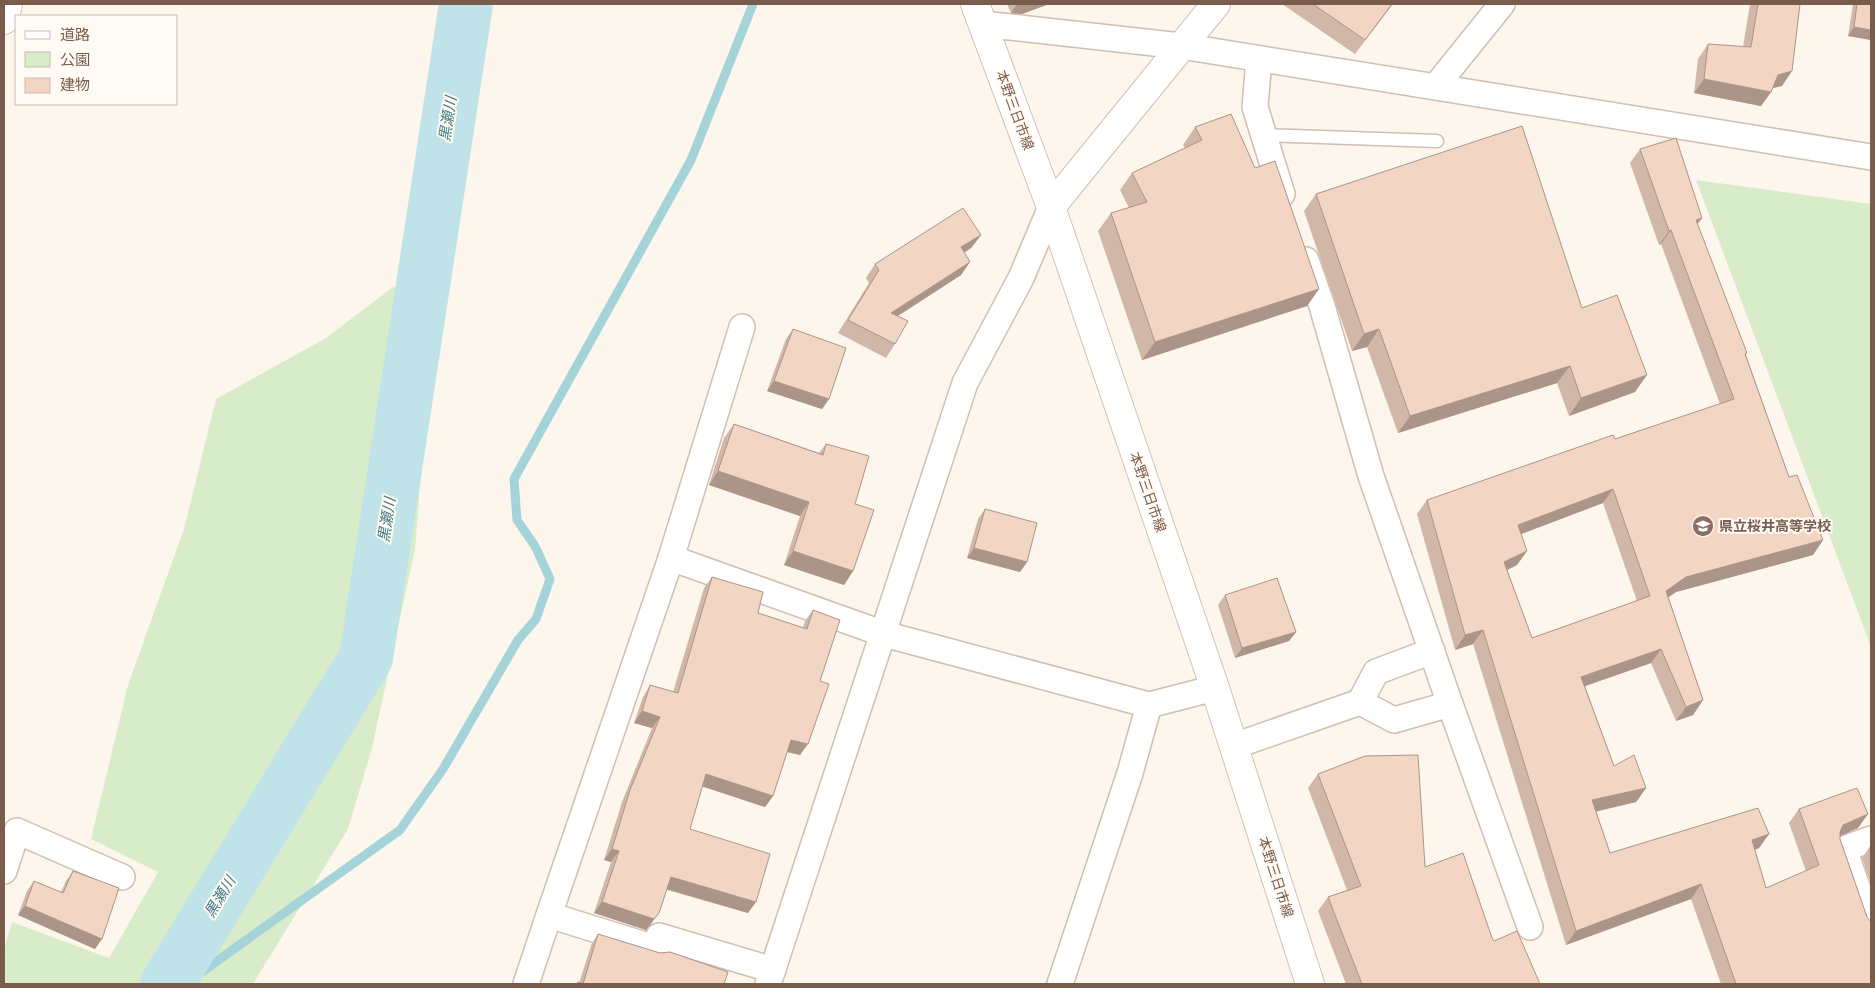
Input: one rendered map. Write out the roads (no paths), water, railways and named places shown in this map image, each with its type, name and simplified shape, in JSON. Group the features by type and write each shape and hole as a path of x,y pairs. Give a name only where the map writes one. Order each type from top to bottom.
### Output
{"main road":[{"path":"4,20 8,4"},
{"path":"1051,206 1216,4"},
{"name":"本野三日市線","path":"979,14 1051,206 1215,688 1310,984"}],"street":[{"path":"1436,86 1502,4"},
{"path":"979,14 1871,156"},
{"path":"1259,59 1256,107 1263,135 1289,214"},
{"path":"549,915 658,949 659,936 770,977 965,383 1021,278 1051,206"},
{"path":"1299,242 1322,306 1371,476 1530,927"},
{"path":"526,984 671,558 742,327"},
{"path":"671,558 884,634 1149,705 1215,688"},
{"path":"1234,746 1360,702 1376,672 1432,652"},
{"path":"1360,702 1394,720 1450,704"},
{"path":"1060,984 1130,773 1149,705"},
{"path":"4,871 17,831 122,877"},
{"path":"1871,839 1844,849 1871,927"}],"lane":[{"path":"1263,135 1437,141"}],"waterway":[{"name":"黒瀬川","path":"167,984 366,658 466,4"},
{"path":"185,984 400,830 443,769 518,640 536,619 550,579 535,546 517,520 514,479 691,160 753,4"}],"place":[{"name":"県立桜井高等学校","path":"1703,526"}]}
